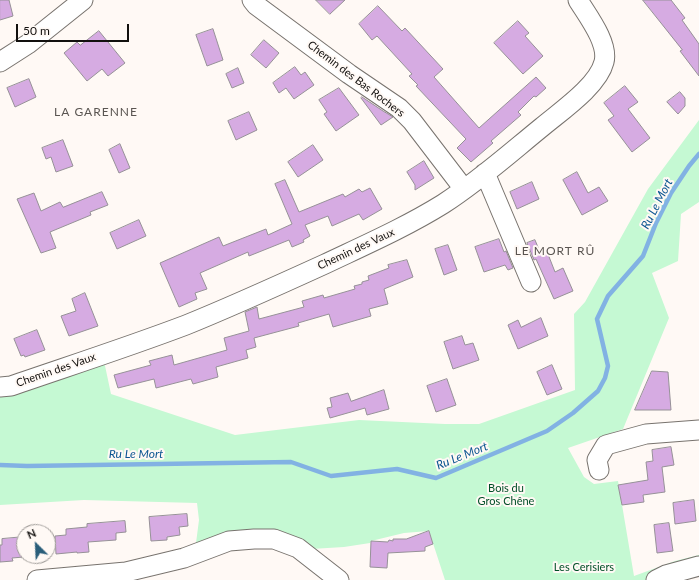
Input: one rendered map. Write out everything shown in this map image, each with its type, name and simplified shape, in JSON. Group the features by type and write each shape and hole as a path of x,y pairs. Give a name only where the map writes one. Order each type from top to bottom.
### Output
{"street":[{"path":"0,62 28,44 83,0"},
{"name":"Chemin des Bas Rochers","path":"252,0 256,5 349,74 399,108 412,121 464,189"},
{"name":"Chemin des Vaux","path":"0,388 24,382 169,331 264,292 392,232 444,204 485,173 582,94 598,75 604,61 603,48 597,31 578,0"},
{"path":"485,173 531,282"},
{"path":"599,470 597,460 606,445 646,434 699,430"},
{"path":"38,580 126,572 184,558 230,541 254,539 274,539 298,548 339,580"},
{"path":"656,580 699,566"}],"green space":[{"name":"Bois du Gros Chêne","path":"699,120 699,202 681,214 678,261 652,273 669,318 623,429 568,448 584,477 594,484 618,481 634,576 675,561 699,555 699,563 645,580 445,580 429,531 404,533 371,541 370,543 344,547 311,549 232,532 196,543 199,520 197,503 84,500 0,505 0,394 104,361 111,394 235,435 359,420 479,424 575,390 574,314 585,302 648,189"}],"building":[{"path":"0,0 9,0 13,16 0,20"},
{"path":"316,0 345,0 330,14"},
{"path":"643,0 671,0 685,18 682,20 699,44 699,76 680,51 682,50"},
{"path":"378,6 402,31 405,28 443,69 434,77 479,128 536,77 546,88 536,97 534,96 518,112 521,115 491,141 493,143 471,162 457,148 466,139 416,86 418,85 409,76 412,74 377,36 372,40 359,24"},
{"path":"518,21 529,33 525,36 543,56 523,74 494,43"},
{"path":"213,29 223,60 207,66 196,35"},
{"path":"99,31 125,63 108,76 102,69 87,81 64,53 77,42 80,45"},
{"path":"264,40 279,53 266,68 251,55"},
{"path":"295,67 301,75 305,72 314,85 294,99 286,88 279,93 273,83"},
{"path":"238,68 244,83 232,88 226,74"},
{"path":"29,79 36,97 15,107 7,88"},
{"path":"625,86 638,102 628,109 650,138 632,152 608,120 614,116 604,103"},
{"path":"339,88 359,115 336,131 324,114 327,112 319,100"},
{"path":"680,92 685,98 685,106 678,114 667,102"},
{"path":"362,97 393,117 381,125 361,98"},
{"path":"249,112 257,130 236,140 228,121"},
{"path":"63,140 73,166 56,172 51,157 46,159 42,148"},
{"path":"120,144 130,168 119,173 109,150"},
{"path":"313,145 323,160 298,177 288,162"},
{"path":"424,161 434,178 415,190 415,185 407,172"},
{"path":"577,172 588,193 599,187 608,201 582,215 563,180"},
{"path":"285,180 299,212 343,194 345,197 359,189 362,192 370,188 382,209 363,220 359,214 332,226 328,216 305,225 310,236 303,240 304,242 292,247 289,240 249,256 248,252 200,273 207,289 195,293 197,299 179,307 160,263 219,237 223,246 266,229 268,235 292,224 275,184"},
{"path":"532,182 539,199 517,209 510,192"},
{"path":"102,192 108,205 90,212 91,215 50,232 56,248 41,253 17,199 34,193 41,211 60,202 63,207"},
{"path":"139,220 146,236 117,249 110,233"},
{"path":"499,239 513,268 508,270 505,265 484,272 475,247"},
{"path":"535,240 540,252 546,249 555,272 563,268 573,291 554,299 527,243"},
{"path":"448,245 457,270 444,275 435,249"},
{"path":"407,260 413,277 384,289 388,304 369,309 371,316 333,327 329,314 298,323 299,326 254,338 256,347 246,350 248,358 216,367 218,377 193,384 191,379 156,388 154,379 118,388 114,375 151,365 149,361 172,355 174,365 227,350 224,338 249,331 245,312 257,307 259,319 304,307 302,301 323,295 324,298 355,289 354,286 369,280 368,276 389,268 388,265"},
{"path":"85,293 98,326 69,336 61,316 76,311 72,299"},
{"path":"541,318 548,336 518,349 508,325 518,320 521,327"},
{"path":"37,330 45,350 25,357 24,355 21,356 14,339"},
{"path":"462,336 465,345 473,343 479,360 453,369 444,342"},
{"path":"552,365 562,389 547,395 537,372"},
{"path":"652,371 668,372 671,410 635,410"},
{"path":"447,379 456,405 436,412 427,386"},
{"path":"384,390 389,409 367,415 365,408 330,418 327,408 332,407 330,398 348,393 351,401"},
{"path":"671,447 674,465 662,467 665,492 643,495 644,502 622,505 618,485 648,480 646,462 653,461 652,450"},
{"path":"694,500 696,521 675,524 673,503"},
{"path":"187,514 188,526 179,527 180,535 167,537 167,540 151,541 149,517"},
{"path":"125,521 126,532 116,533 116,540 88,542 89,552 56,554 56,536 66,535 66,529 87,527 87,524"},
{"path":"669,523 673,551 657,553 654,525"},
{"path":"429,531 433,544 425,547 425,551 388,553 387,568 370,567 371,541 388,542 389,540 393,541 393,539 406,539"},
{"path":"16,538 16,558 12,558 13,561 0,562 0,545 2,545 2,539"}],"waterway":[{"name":"Ru Le Mort","path":"0,465 27,466 291,462 331,476 397,469 436,478 547,431 573,413 598,391 605,378 608,366 597,319 608,296 643,256 656,223 671,193 699,154"}],"district":[{"name":"LA GARENNE","path":"96,112"},
{"name":"LE MORT RÛ","path":"555,251"}],"park label":[{"name":"Les Cerisiers","path":"584,567"}]}
